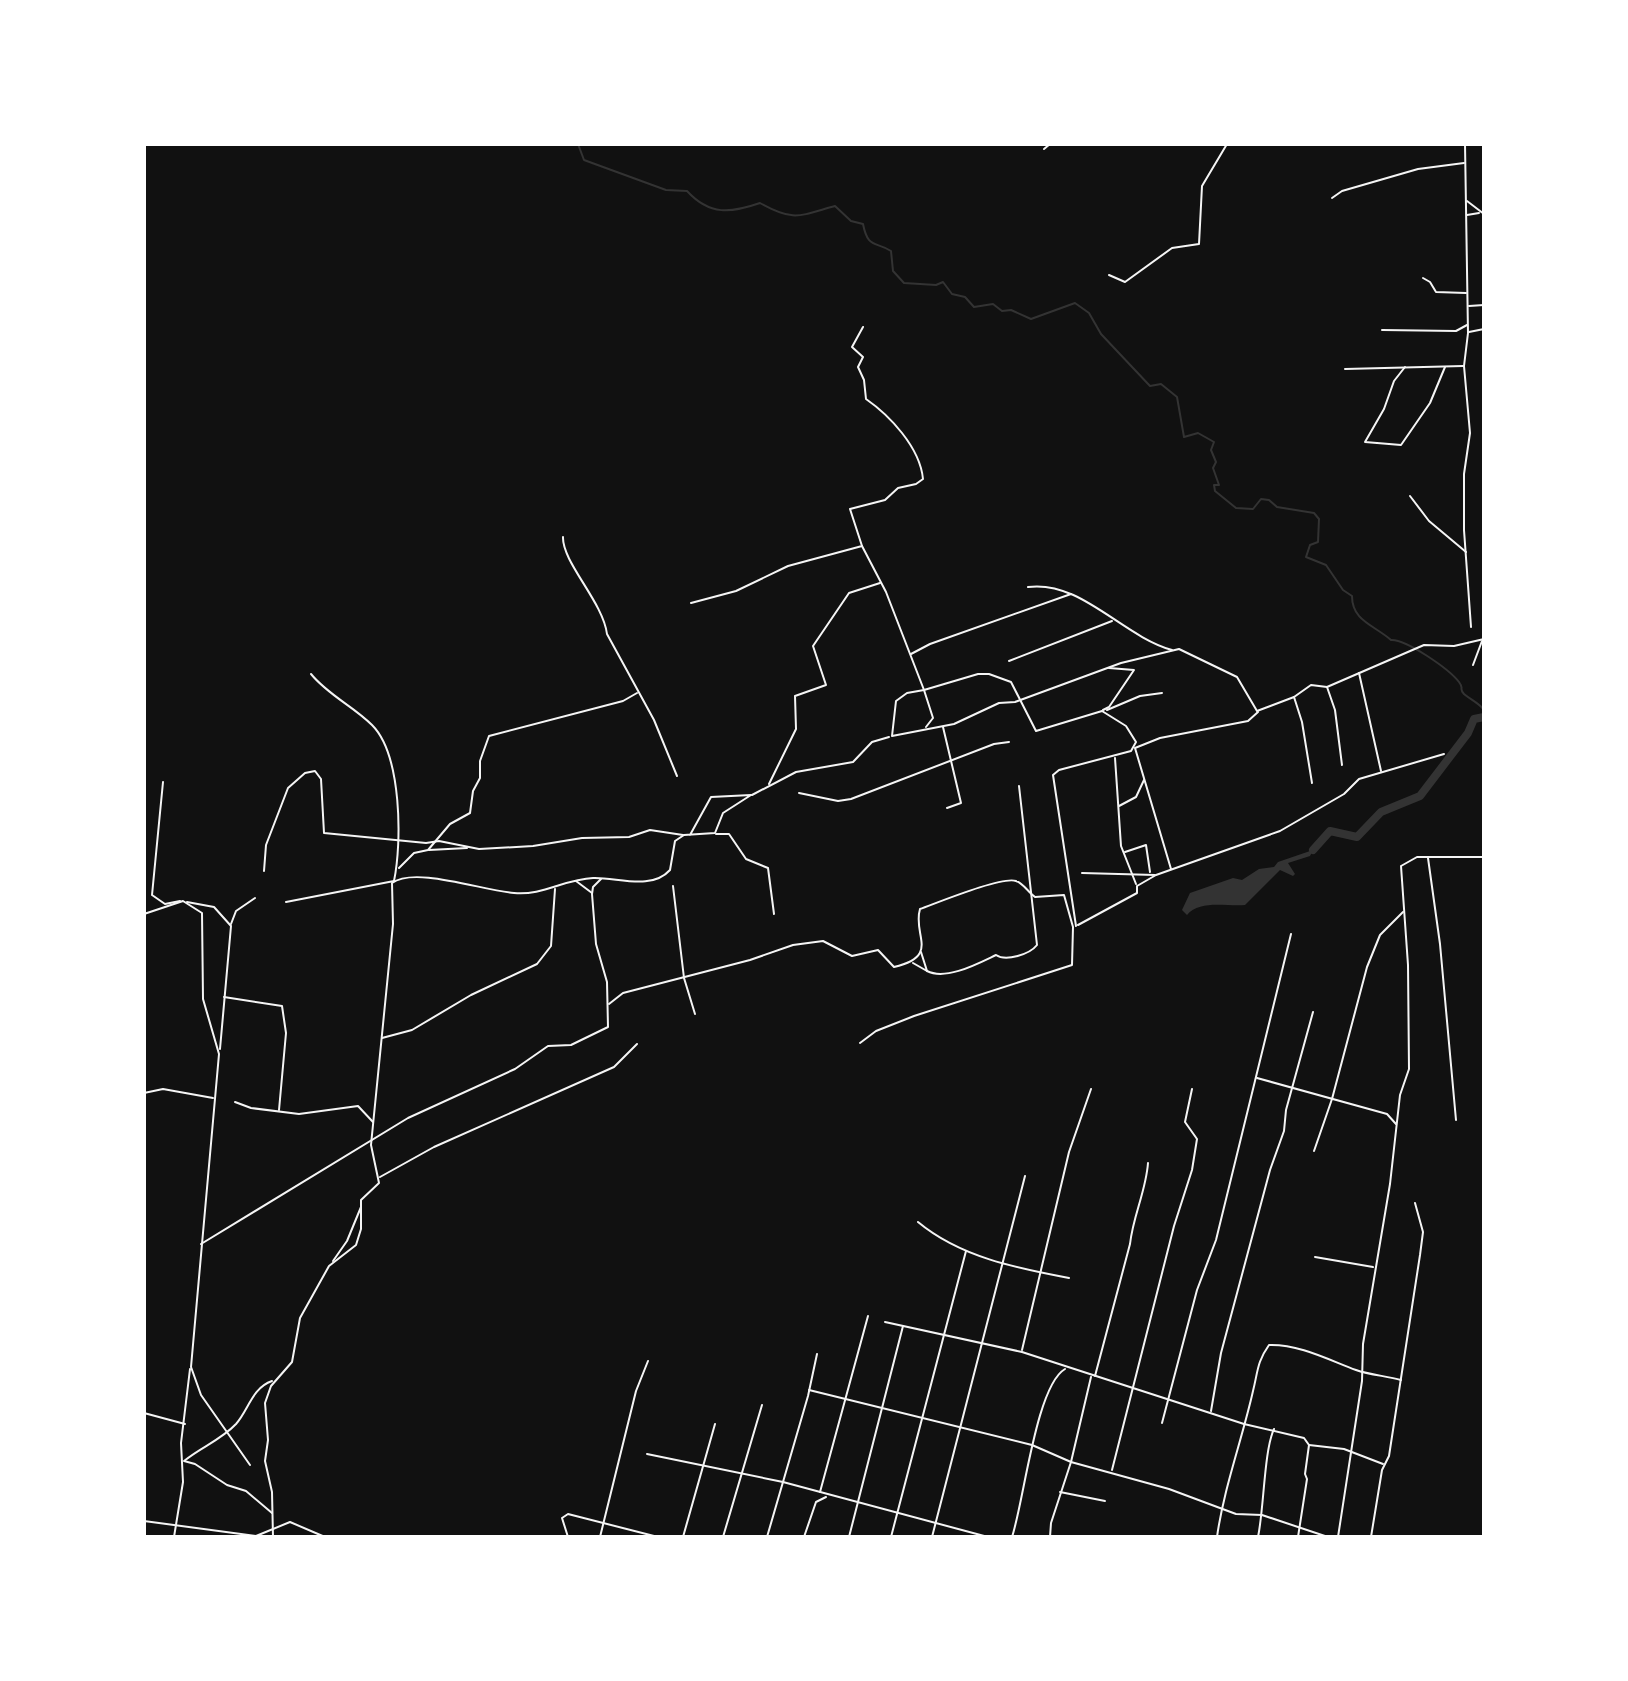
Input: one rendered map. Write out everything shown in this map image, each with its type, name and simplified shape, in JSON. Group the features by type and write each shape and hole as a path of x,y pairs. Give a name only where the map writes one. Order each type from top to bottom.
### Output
{"street":[{"path":"1044,149 1050,144"},
{"path":"1109,275 1125,282 1171,248 1200,243 1202,186 1227,144"},
{"path":"1465,144 1468,333 1464,366 1470,433 1464,474 1471,627"},
{"path":"1332,198 1342,191 1418,169 1465,163"},
{"path":"1466,200 1482,213"},
{"path":"1467,215 1482,213"},
{"path":"1423,278 1430,282 1436,292 1467,293"},
{"path":"1468,306 1484,305"},
{"path":"1382,330 1456,331 1468,324"},
{"path":"863,327 852,347 863,357 858,367 864,380 866,399 881,406 888,420 906,437 923,475 916,484 898,488 885,500 850,509 862,546 881,583 924,690 933,718 924,729"},
{"path":"1468,333 1484,329"},
{"path":"1345,369 1464,366"},
{"path":"1405,367 1394,381 1384,409 1365,442 1401,445 1430,403 1445,367"},
{"path":"1410,496 1429,521 1466,553"},
{"path":"563,537 565,549 584,587 597,602 606,622 607,634 654,720 677,776"},
{"path":"691,603 736,591 788,566 862,546"},
{"path":"769,784 796,729 795,696 826,685 813,646 849,593 881,583"},
{"path":"1028,587 1046,584 1071,594 1113,621 1173,650"},
{"path":"910,655 930,644 1071,594"},
{"path":"1009,661 1113,621"},
{"path":"1473,665 1483,639"},
{"path":"860,1043 876,1031 914,1016 1072,965 1074,926 1053,775 1059,770 1115,756 1160,738 1248,721 1311,685 1327,687 1424,645 1454,646 1483,639"},
{"path":"711,835 718,830 723,813 769,784 796,772 853,762 872,742 943,726 1106,668 1173,650 1187,650 1237,677 1248,692 1254,709 1259,712"},
{"path":"1102,711 1109,707 1134,670 1106,668"},
{"path":"1359,673 1381,772"},
{"path":"273,1537 273,1513 265,1461 268,1440 265,1403 274,1382 292,1362 300,1318 347,1241 365,1194 379,1183 372,1140 373,1123 393,924 391,888 398,869 393,773 379,734 327,692 311,674"},
{"path":"892,736 896,701 907,693 989,674 1011,682 1036,731 1140,696 1162,693"},
{"path":"1327,687 1335,710 1342,765"},
{"path":"428,850 439,841 450,824 470,813 473,791 480,778 480,761 489,736 623,701 637,693"},
{"path":"1294,697 1302,722 1312,783"},
{"path":"1102,711 1126,726 1136,742 1135,748 1172,870"},
{"path":"943,726 961,803 947,808"},
{"path":"799,793 838,801 851,799 994,744 1009,742"},
{"path":"1137,886 1156,875 1280,831 1344,794 1359,779 1444,754"},
{"path":"1074,926 1137,893 1124,852 1115,756"},
{"path":"264,871 266,845 286,791 305,773 315,771 321,779 324,833 426,843 439,841 469,848"},
{"path":"1119,806 1136,797 1144,779"},
{"path":"163,782 152,895 165,904 183,901 214,907 231,926"},
{"path":"609,1004 623,993 684,978 783,947 823,941 852,956 878,950 892,967 921,964 935,974 966,968 996,955 1007,959 1035,949 1033,896 1019,786"},
{"path":"690,835 711,797 751,795"},
{"path":"398,869 414,853 428,850 629,837 650,830 684,835 729,834 746,859 768,868 774,914"},
{"path":"286,902 403,877 429,878 514,893 555,889 575,881 602,878 636,881 663,877 670,870 674,843 684,835"},
{"path":"1124,852 1146,845 1151,874"},
{"path":"1338,1537 1363,1371 1363,1344 1409,1062 1401,866 1411,859 1428,856 1484,857"},
{"path":"1428,856 1440,944 1456,1120"},
{"path":"1082,873 1156,875"},
{"path":"201,1244 322,1174 408,1118 528,1062 548,1046 571,1045 608,1027 609,1004 596,944 592,894 593,887 602,878"},
{"path":"575,881 581,882 592,894"},
{"path":"927,971 920,951 920,909 947,901 969,889 1018,881 1033,896 1064,895 1074,926"},
{"path":"673,886 684,978 695,1014"},
{"path":"381,1038 412,1030 471,995 537,964 551,946 555,889"},
{"path":"174,1537 184,1461 181,1443 191,1367 231,926 236,911 255,898"},
{"path":"144,914 183,901"},
{"path":"183,901 202,913 203,999 219,1054"},
{"path":"1314,1151 1332,1099 1367,967 1380,935 1404,912"},
{"path":"1162,1423 1197,1290 1216,1240 1291,934"},
{"path":"911,963 920,951"},
{"path":"224,997 282,1006 286,1033 279,1110"},
{"path":"1211,1411 1221,1353 1313,1012"},
{"path":"379,1177 434,1147 614,1067 637,1044"},
{"path":"1255,1078 1294,1086 1387,1114 1397,1125"},
{"path":"144,1093 163,1089 214,1099"},
{"path":"1022,1352 1069,1152 1091,1089"},
{"path":"1112,1471 1174,1226 1192,1170 1197,1139 1185,1122 1192,1089"},
{"path":"235,1102 251,1108 323,1113 358,1106 373,1123"},
{"path":"1050,1537 1130,1244 1132,1226 1141,1203 1148,1163"},
{"path":"932,1537 964,1427 1025,1176"},
{"path":"1371,1537 1402,1380 1423,1232 1415,1203"},
{"path":"332,1261 356,1245 361,1229 361,1206"},
{"path":"918,1222 941,1242 1004,1264 1069,1278"},
{"path":"891,1537 966,1251"},
{"path":"1315,1257 1375,1267"},
{"path":"820,1493 868,1316"},
{"path":"885,1322 1022,1352 1244,1424 1304,1438 1309,1445 1298,1537"},
{"path":"849,1537 903,1326"},
{"path":"1217,1537 1221,1507 1255,1371 1269,1345 1320,1355 1363,1371 1402,1380"},
{"path":"767,1537 817,1354"},
{"path":"600,1537 636,1391 648,1361"},
{"path":"191,1367 201,1395 250,1465"},
{"path":"1012,1537 1020,1512 1032,1445 1051,1381 1066,1368"},
{"path":"184,1461 228,1431 241,1417 253,1394 270,1381 274,1382"},
{"path":"809,1390 843,1401 882,1407 923,1421 964,1427 991,1437 1032,1445 1071,1462 1112,1471 1236,1514 1262,1515 1328,1537"},
{"path":"723,1537 762,1405"},
{"path":"144,1413 185,1424"},
{"path":"683,1537 715,1424"},
{"path":"1258,1537 1269,1459 1267,1446 1274,1429"},
{"path":"1309,1445 1350,1451 1384,1464"},
{"path":"647,1454 783,1482 988,1537"},
{"path":"184,1461 195,1464 227,1485 246,1491 273,1513"},
{"path":"1060,1492 1105,1501"},
{"path":"804,1537 816,1502 828,1496"},
{"path":"568,1537 562,1521 565,1515 604,1521 658,1537"},
{"path":"144,1521 256,1536 290,1522 325,1537"}],"shaded area":[{"path":"1313,850 1310,856 1288,863 1295,874 1293,876 1280,870 1245,905 1207,905 1187,915 1182,910 1190,893 1233,878 1242,880 1259,869 1274,867 1278,862"}],"waterway":[{"path":"578,144 584,160 666,190 687,191 704,205 721,210 760,203 781,213 797,215 835,206 851,221 863,224 870,241 891,251 893,271 904,283 936,285 943,282 952,294 965,297 974,307 993,304 1002,311 1011,310 1031,319 1075,303 1089,313 1101,334 1150,386 1161,384 1177,397 1184,437 1198,433 1214,442 1211,450 1216,462 1213,468 1219,485 1214,485 1215,491 1236,508 1253,509 1261,499 1269,500 1277,507 1314,513 1319,519 1318,542 1310,545 1306,557 1326,565 1343,590 1352,596 1356,611 1365,622 1391,640 1407,644 1437,663 1454,676 1464,694 1484,710"},
{"path":"1313,850 1330,831 1357,837 1381,812 1420,796 1468,733 1474,719 1484,717"}]}
